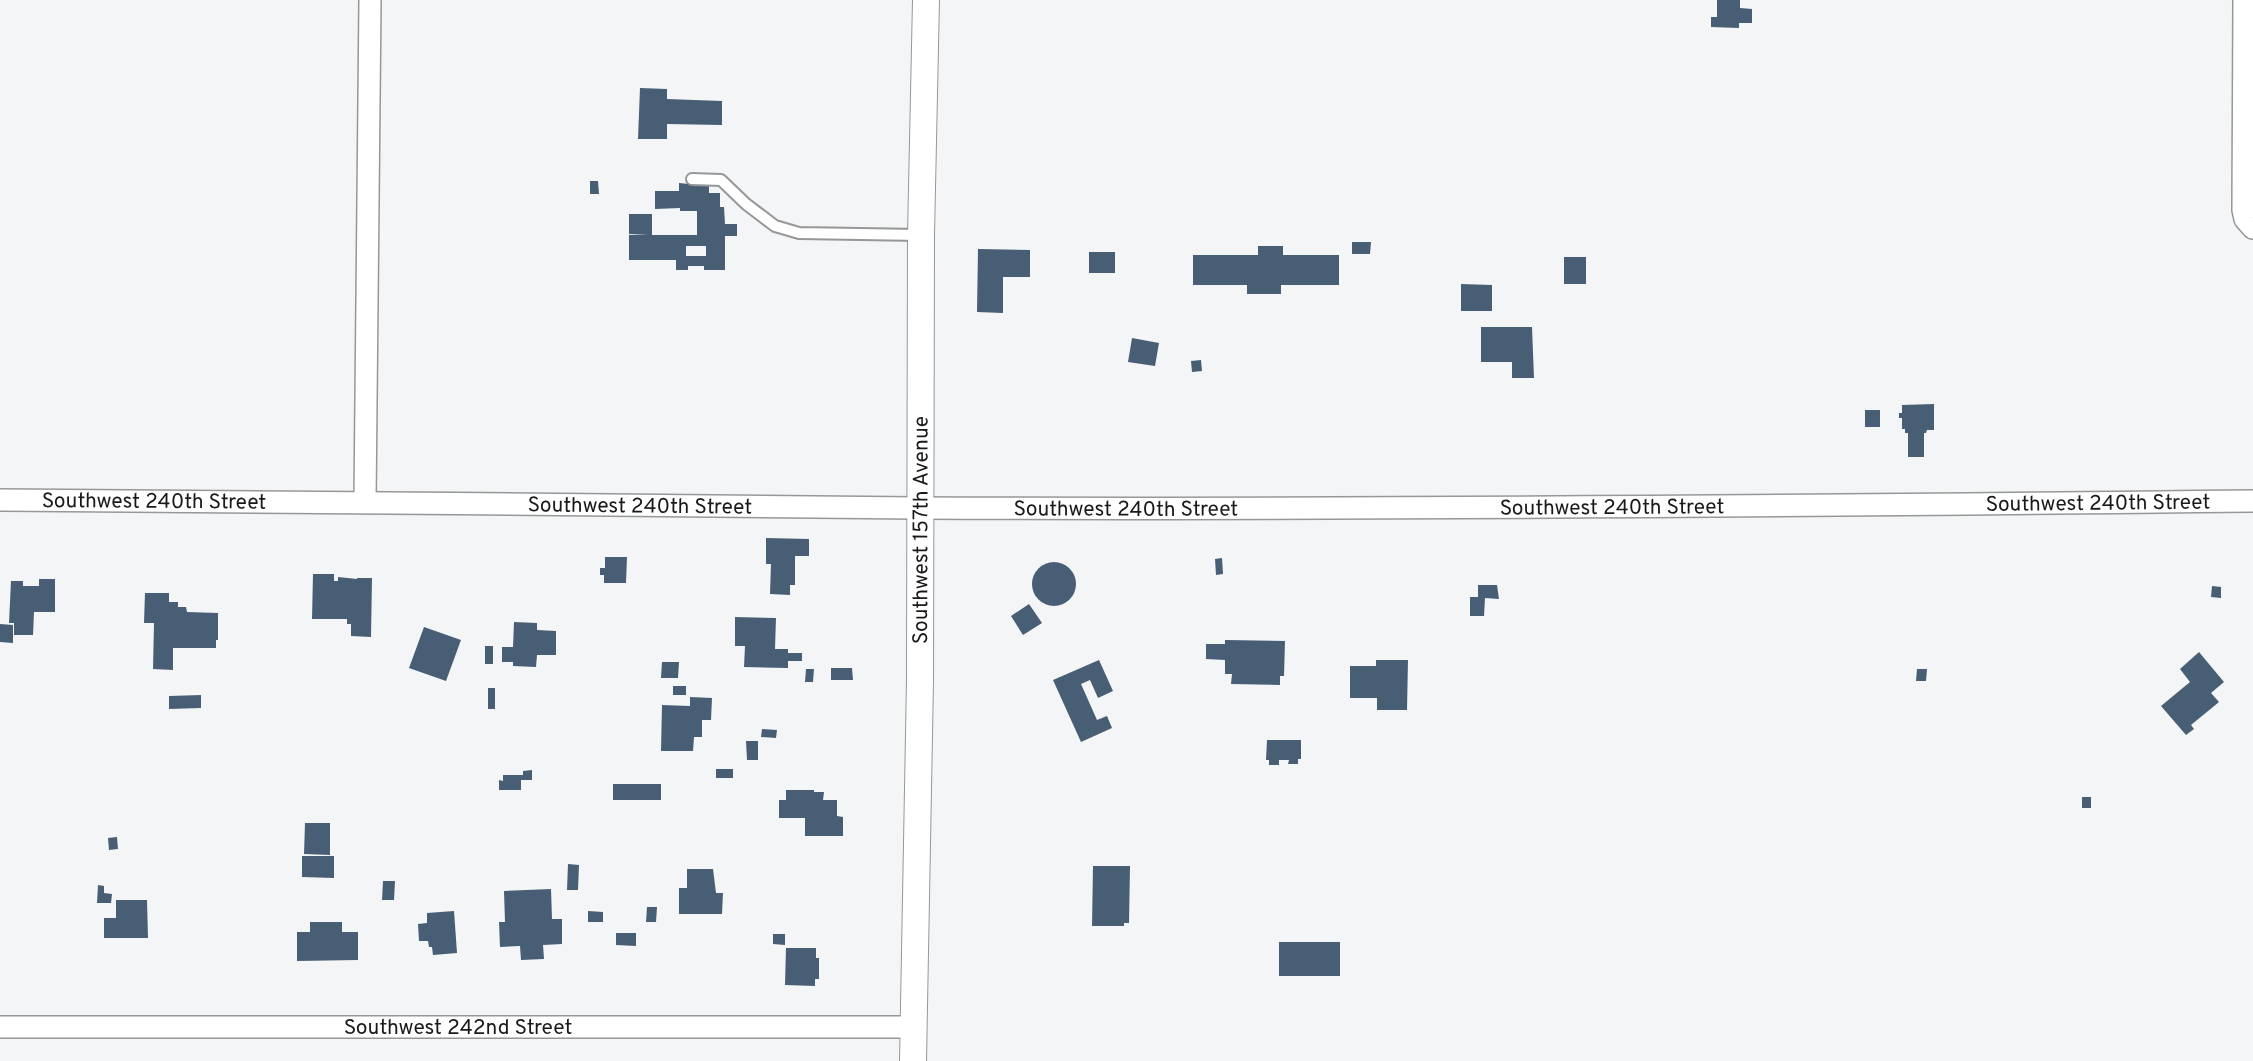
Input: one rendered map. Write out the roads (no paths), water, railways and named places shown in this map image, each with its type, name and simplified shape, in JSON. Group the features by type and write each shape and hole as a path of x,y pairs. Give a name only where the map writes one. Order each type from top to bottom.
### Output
{"street":[{"path":"365,501 370,0"},
{"name":"Southwest 157th Avenue","path":"913,1061 920,680 921,235 926,0"},
{"path":"2244,0 2248,219"},
{"name":"Southwest 240th Street","path":"0,500 365,501 919,508 1441,508 2253,501"},
{"name":"Southwest 242nd Street","path":"0,1027 914,1027"}],"lane":[{"path":"692,178 721,180 746,204 776,226 799,233 921,235"}]}
